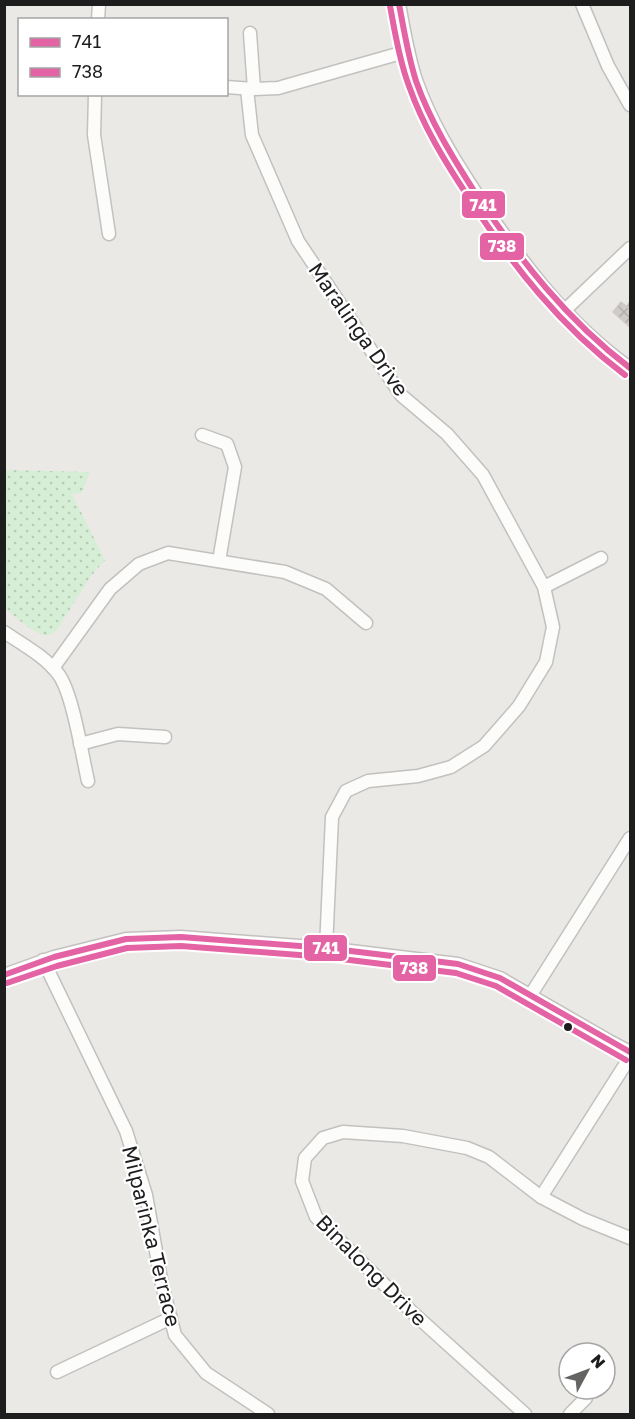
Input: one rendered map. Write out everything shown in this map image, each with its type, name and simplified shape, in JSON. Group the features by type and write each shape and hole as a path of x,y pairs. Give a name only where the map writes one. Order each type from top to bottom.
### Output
{"street":[{"path":"399,4 416,80 445,145 522,260 565,310 599,344 630,368"},
{"path":"582,4 608,66 630,105"},
{"name":"Maralinga Drive","path":"250,33 252,135 297,241 401,395 447,434 483,475 544,587 553,627 546,662 519,706 484,746 451,767 418,776 368,781 346,791 332,817 326,948"},
{"path":"228,87 278,88 408,51"},
{"path":"95,96 94,135 109,234"},
{"path":"565,310 630,248"},
{"path":"202,435 227,444 235,467 219,561"},
{"path":"53,668 110,589 139,564 168,553 285,572 326,589 366,623"},
{"path":"544,587 601,558"},
{"path":"4,632 53,668 60,677 66,690 88,781"},
{"path":"80,744 118,734 165,737"},
{"path":"530,996 630,838"},
{"path":"4,975 43,960 126,939 181,937 326,948 458,964 500,978 630,1052"},
{"name":"Milparinka Terrace","path":"43,960 126,1131 146,1195 162,1285 175,1335 206,1373 268,1414"},
{"path":"541,1197 630,1058"},
{"name":"Binalong Drive","path":"525,1414 412,1312 316,1217 302,1181 305,1158 323,1138 343,1132 403,1136 467,1148 489,1157 541,1197 583,1220 630,1238"},
{"path":"57,1372 171,1318"},
{"path":"570,1414 583,1401"}],"green space":[{"path":"5,470 90,472 82,493 72,494 105,560 91,576 57,630 49,635 35,631 5,608"}],"building":[{"path":"621,302 630,309 630,327 613,312"}],"transit line":[{"name":"741","path":"399,4 416,81 428,110 467,180 510,242 546,288 586,330 630,368"},
{"name":"738","path":"390,6 400,56 409,86 428,130 451,171 520,271 579,336 625,375"},
{"name":"741","path":"4,975 54,957 126,939 181,937 326,948 458,964 500,978 630,1052"},
{"name":"738","path":"7,983 57,966 127,948 181,946 325,957 456,973 496,986 626,1060"}]}
